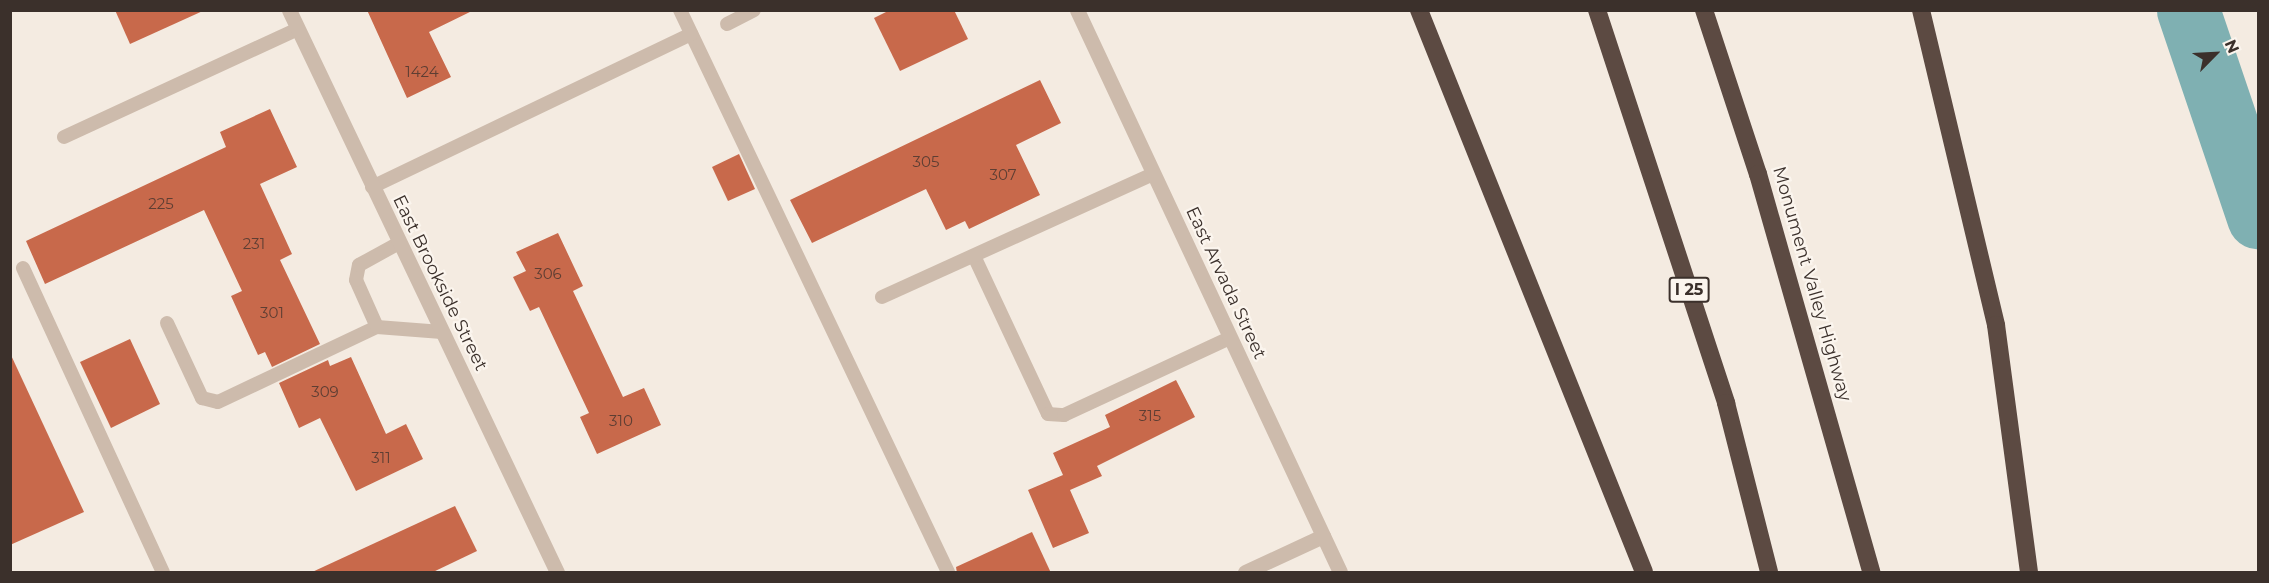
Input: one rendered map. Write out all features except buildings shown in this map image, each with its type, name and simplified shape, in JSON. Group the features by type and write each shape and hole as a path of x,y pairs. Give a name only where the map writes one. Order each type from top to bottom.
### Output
{"highway":[{"path":"1419,10 1644,573"},
{"name":"I 25","path":"1597,10 1726,403 1769,573"},
{"name":"Monument Valley Highway","path":"1704,10 1758,174 1871,573"},
{"path":"1921,10 1996,325 2029,573"}],"street":[{"name":"East Brookside Street","path":"289,10 296,30 556,572"},
{"name":"East Arvada Street","path":"1077,10 1340,573"},
{"path":"1245,573 1323,536"}],"lane":[{"path":"680,10 948,573"},
{"path":"727,24 754,10"},
{"path":"64,137 296,30"},
{"path":"372,187 691,34"},
{"path":"882,297 1154,174"},
{"path":"377,327 356,280 359,265 399,243"},
{"path":"974,256 1048,414 1064,415 1230,338"},
{"path":"23,268 163,573"},
{"path":"167,323 202,398 218,402 377,327 442,332"}],"waterway":[{"path":"2188,10 2258,217"}]}
